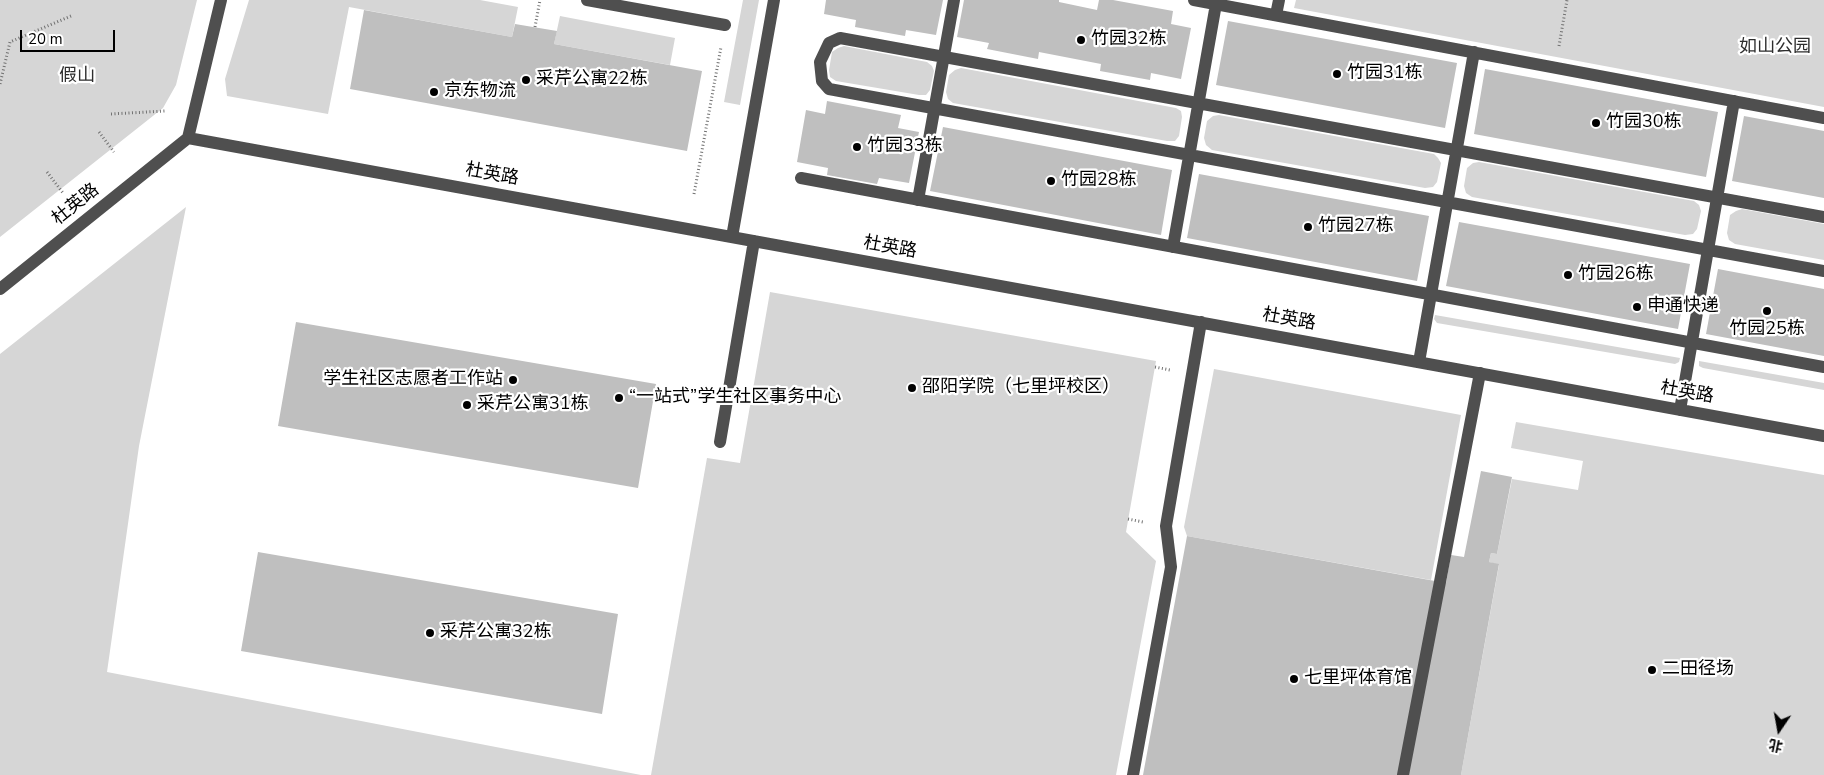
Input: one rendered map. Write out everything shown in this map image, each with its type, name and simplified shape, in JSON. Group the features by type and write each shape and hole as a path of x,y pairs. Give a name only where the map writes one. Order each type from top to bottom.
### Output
{"street":[{"path":"188,138 221,0"},
{"path":"587,0 725,25"},
{"path":"732,237 774,0"},
{"path":"918,200 954,0"},
{"path":"1194,0 1824,118"},
{"path":"1276,15 1279,0"},
{"path":"1173,247 1216,4"},
{"path":"1824,217 840,38 829,43 820,62 822,81 829,89 1824,271"},
{"path":"1419,362 1474,52"},
{"path":"1680,410 1734,102"},
{"name":"杜英路","path":"0,289 188,138 1824,436"},
{"path":"801,178 1824,368"},
{"path":"720,442 754,241"},
{"path":"1133,775 1171,566 1166,526 1200,322"},
{"path":"1403,775 1480,373"}],"path":[{"path":"535,27 540,0"},
{"path":"1556,68 1567,0"},
{"path":"0,84 10,42 72,16"},
{"path":"694,194 717,70"},
{"path":"111,114 165,111"},
{"path":"99,132 114,152"},
{"path":"47,172 63,193"}],"green space":[{"name":"假山","path":"0,0 197,0 176,85 163,108 0,237"},
{"path":"249,0 480,0 518,7 512,37 349,7 328,114 227,96 225,79"},
{"path":"743,0 759,0 740,105 724,102"},
{"name":"如山公园","path":"1296,0 1824,0 1824,107 1294,8"},
{"path":"560,16 675,38 670,65 554,44"},
{"path":"844,46 927,62 934,71 930,90 926,95 919,95 836,81 830,77 829,70 832,52"},
{"path":"961,68 1176,108 1181,111 1182,117 1179,136 1175,141 1167,141 953,103 948,99 946,92 949,75"},
{"path":"1219,115 1434,154 1441,163 1437,182 1433,187 1425,188 1212,150 1206,145 1204,138 1207,121 1213,116"},
{"path":"1479,162 1694,201 1699,205 1701,211 1697,229 1693,234 1685,235 1472,197 1466,193 1464,186 1467,168 1473,163"},
{"path":"186,207 139,446 107,672 641,775 0,775 0,354"},
{"path":"1742,209 1824,224 1824,260 1735,244 1729,240 1727,233 1730,215"},
{"path":"770,292 1156,361 1126,532 1156,561 1116,775 651,775 707,458 740,463"},
{"path":"1435,315 1680,358 1679,362 1675,364 1437,323 1434,319"},
{"path":"1699,361 1824,383 1824,390 1703,368 1699,366"},
{"path":"1214,369 1461,415 1431,580 1187,536 1184,527"},
{"name":"二田径场","path":"1516,422 1824,475 1824,775 1461,775 1499,565 1489,562 1491,553 1497,554 1512,479 1578,490 1583,461 1511,448"}],"building":[{"path":"826,0 943,0 936,35 906,30 905,36 855,27 856,20 824,14"},
{"name":"竹园32栋","path":"964,0 1059,0 1059,2 1097,10 1099,0 1113,0 1173,11 1171,24 1191,28 1181,79 1151,73 1150,80 1100,71 1101,64 1039,52 1038,59 987,49 989,43 957,37"},
{"name":"采芹公寓22栋","path":"364,10 512,37 515,24 557,31 554,44 702,71 687,151 350,89"},
{"name":"竹园31栋","path":"1228,21 1457,63 1445,128 1216,85"},
{"name":"竹园30栋","path":"1485,69 1718,112 1706,177 1474,134"},
{"name":"竹园33栋","path":"827,101 901,115 898,128 919,132 909,183 879,178 877,184 827,175 828,168 797,162 806,110 825,114"},
{"path":"1744,116 1824,131 1824,198 1732,181"},
{"name":"竹园28栋","path":"943,127 1172,170 1161,235 930,191"},
{"name":"竹园27栋","path":"1199,174 1429,216 1417,281 1187,238"},
{"name":"竹园26栋","path":"1459,222 1690,264 1678,329 1446,286"},
{"name":"竹园25栋","path":"1718,269 1824,289 1824,356 1706,334"},
{"name":"采芹公寓31栋","path":"296,322 656,384 638,488 278,426"},
{"name":"七里坪体育馆","path":"1481,471 1512,477 1497,554 1491,553 1489,562 1499,564 1461,775 1143,775 1187,536 1446,583 1451,555 1464,557"},
{"name":"采芹公寓32栋","path":"258,552 618,614 602,714 241,651"}],"place":[{"name":"竹园32栋","path":"1081,40"},
{"name":"竹园31栋","path":"1337,74"},
{"name":"采芹公寓22栋","path":"526,80"},
{"name":"京东物流","path":"434,92"},
{"name":"竹园30栋","path":"1596,123"},
{"name":"竹园33栋","path":"857,147"},
{"name":"竹园28栋","path":"1051,181"},
{"name":"竹园27栋","path":"1308,227"},
{"name":"竹园26栋","path":"1568,275"},
{"name":"申通快递","path":"1637,307"},
{"name":"竹园25栋","path":"1767,311"},
{"name":"学生社区志愿者工作站","path":"513,380"},
{"name":"邵阳学院（七里坪校区）","path":"912,388"},
{"name":"“一站式”学生社区事务中心","path":"619,398"},
{"name":"采芹公寓31栋","path":"467,405"},
{"name":"采芹公寓32栋","path":"430,633"},
{"name":"二田径场","path":"1652,670"},
{"name":"七里坪体育馆","path":"1294,679"}]}
